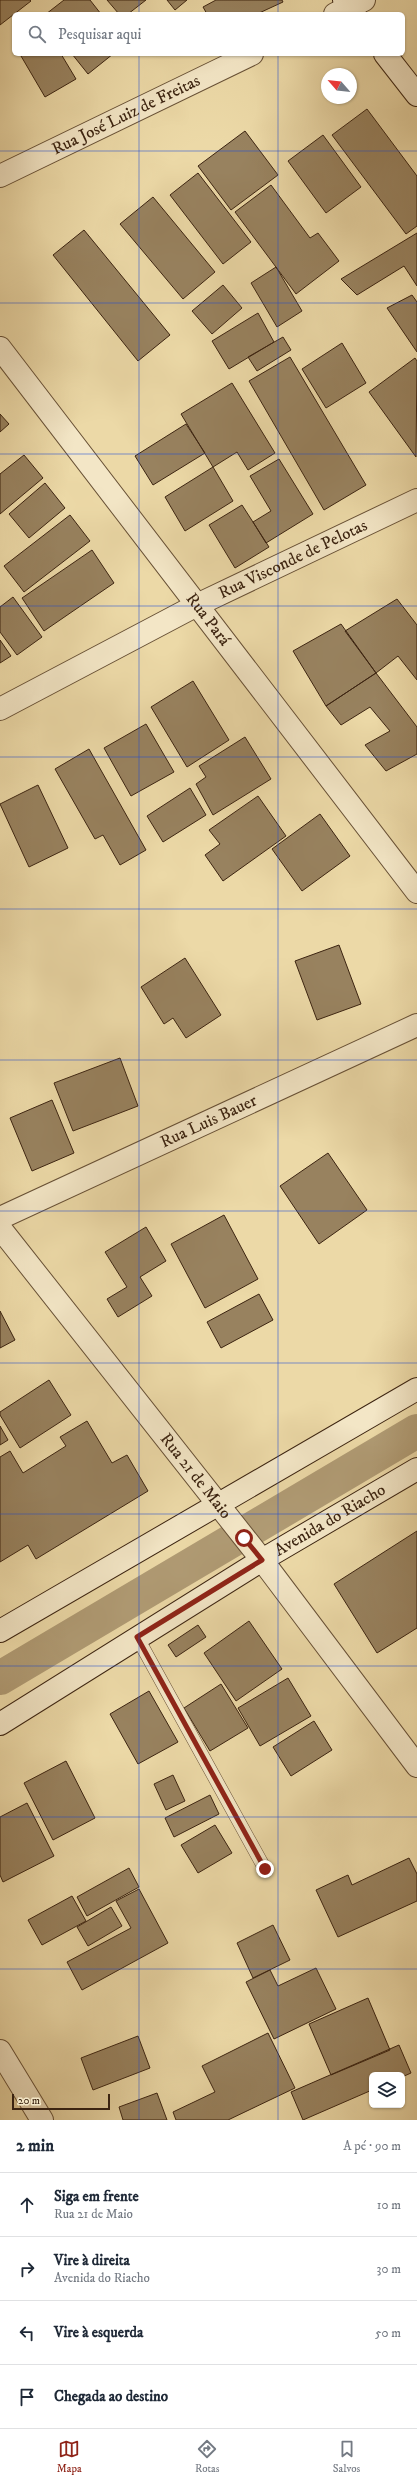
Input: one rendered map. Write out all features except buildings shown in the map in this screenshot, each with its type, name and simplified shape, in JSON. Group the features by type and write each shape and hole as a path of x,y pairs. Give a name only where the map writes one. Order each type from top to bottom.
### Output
{"street":[{"name":"Rua José Luiz de Freitas","path":"0,176 248,56"},
{"path":"387,56 417,95"},
{"name":"Rua Pará","path":"0,348 417,892"},
{"name":"Rua Visconde de Pelotas","path":"0,709 196,605 417,500"},
{"name":"Rua Luis Bauer","path":"0,1218 417,1025"},
{"name":"Rua 21 de Maio","path":"0,1228 262,1560 417,1766"},
{"path":"0,1631 223,1512 417,1388"},
{"name":"Avenida do Riacho","path":"0,1724 262,1560 417,1469"},
{"path":"0,2051 42,2120"}],"lane":[{"path":"137,1637 265,1869"}],"waterway":[{"path":"0,1678 417,1431"}],"route":[{"path":"244,1538 262,1560 137,1637 265,1869"}]}
